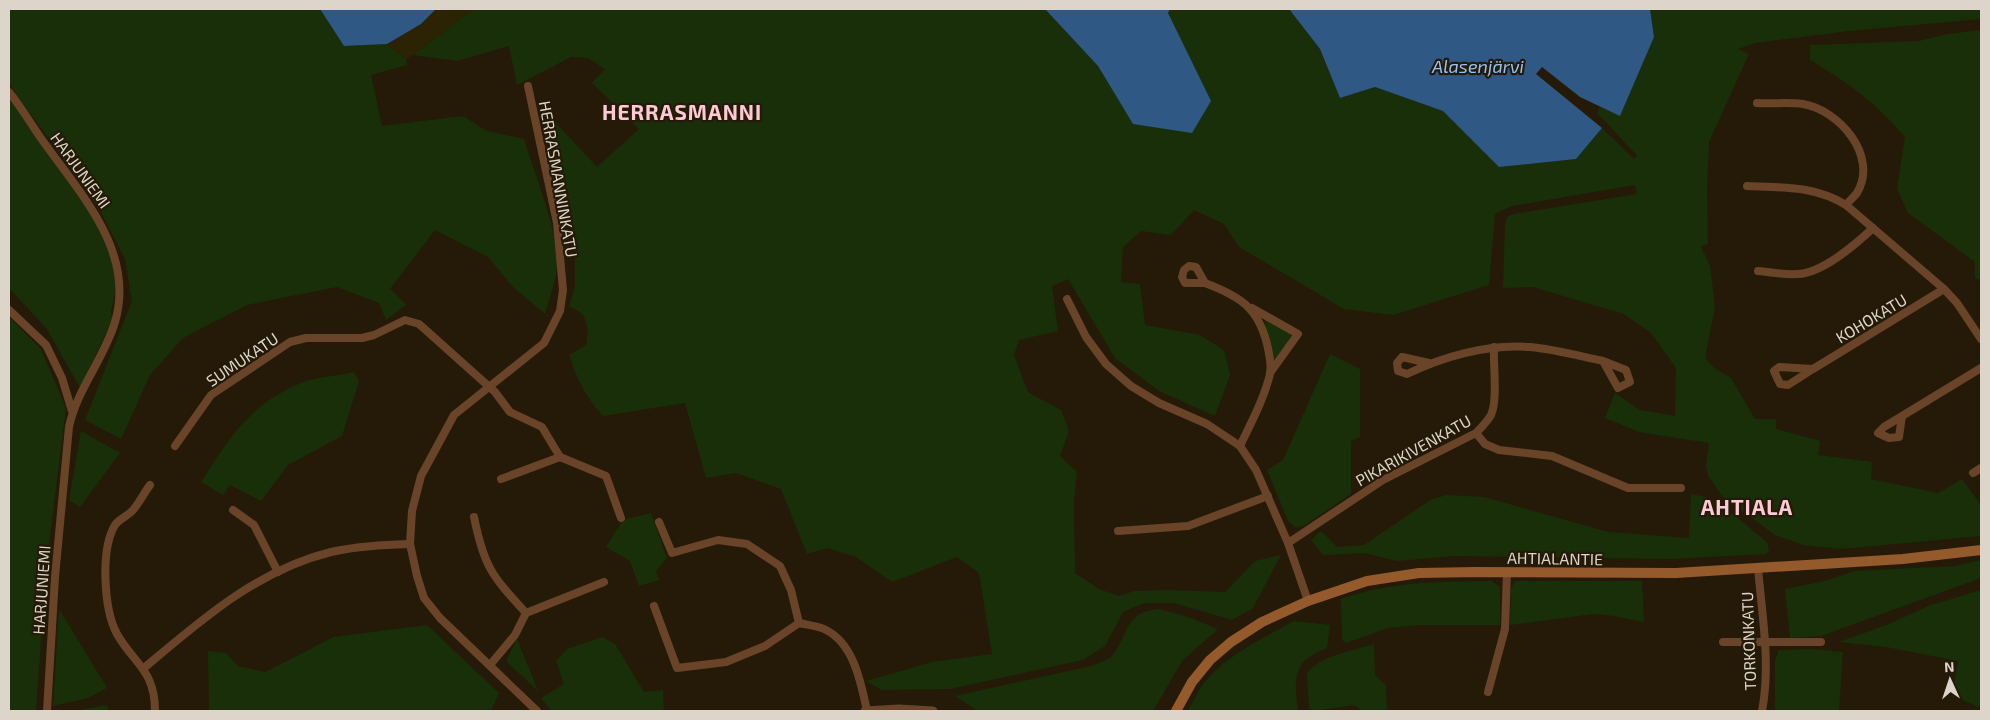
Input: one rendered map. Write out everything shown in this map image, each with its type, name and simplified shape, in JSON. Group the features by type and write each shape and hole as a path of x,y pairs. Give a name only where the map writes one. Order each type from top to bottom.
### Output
{"main road":[{"name":"AHTIALANTIE","path":"1176,711 1192,682 1210,660 1231,642 1262,622 1308,602 1366,581 1419,573 1676,573 1903,559 1981,550"}],"street":[{"name":"HERRASMANNINKATU","path":"528,86 557,224 563,290 560,311 544,342 487,386 454,415 421,476 412,510 410,544 424,598 440,618 537,711"},
{"name":"HARJUNIEMI","path":"9,92 97,215 113,252 120,291 114,325 72,411 55,577 46,711"},
{"path":"1756,104 1804,104 1828,115 1847,131 1859,147 1862,161 1862,176 1857,193 1846,205"},
{"path":"1747,186 1809,190 1828,194 1846,205 1944,289 1957,303 1981,339"},
{"path":"1758,271 1798,274 1809,272 1853,246 1873,228"},
{"path":"1205,283 1225,290 1250,307 1298,334 1270,373 1240,446"},
{"name":"KOHOKATU","path":"1813,369 1944,289"},
{"path":"1067,299 1086,337 1106,364 1131,386 1159,403 1207,424 1240,446 1256,470 1268,496 1288,543 1308,602"},
{"path":"1250,307 1260,321 1265,336 1270,373"},
{"name":"HARJUNIEMI","path":"9,310 46,345 62,378 72,411"},
{"name":"SUMUKATU","path":"175,446 212,395 290,342 306,338 362,338 374,335 405,320 419,324 487,386"},
{"path":"1429,363 1494,347 1531,347 1603,361"},
{"name":"PIKARIKIVENKATU","path":"1288,543 1383,480 1476,433 1486,423 1492,413 1494,347"},
{"path":"1902,416 1981,368"},
{"path":"487,386 510,412 542,428 560,457 606,476 620,518"},
{"path":"1476,433 1485,444 1500,450 1552,456 1628,488 1681,488"},
{"path":"500,479 560,457"},
{"path":"1974,473 1981,468"},
{"path":"150,484 133,510 115,525 108,547 106,574 109,615 118,635 144,668 155,696 155,711"},
{"path":"1118,531 1188,526 1268,496"},
{"path":"233,510 254,525 278,572"},
{"path":"474,517 481,550 494,579 526,613"},
{"path":"659,522 672,553 718,540 747,544 780,566 791,590 799,623"},
{"path":"144,668 237,594 278,572 329,552 361,546 410,544"},
{"name":"TORKONKATU","path":"1758,568 1765,643 1765,692 1762,711"},
{"path":"1488,692 1505,629 1507,572"},
{"path":"490,665 515,635 526,613 604,582"},
{"path":"654,606 677,668 726,662 765,646 799,623 826,630 847,648 859,677 866,711 899,709 933,711"},
{"path":"1723,642 1821,642"}],"green space":[{"path":"9,9 320,9 344,46 387,44 406,59 407,65 371,75 382,126 463,116 487,131 524,139 549,215 556,245 556,272 545,314 514,288 488,257 435,230 390,289 406,305 386,320 379,303 337,287 247,305 183,338 150,375 121,439 85,420 132,301 125,259 99,209 9,84"},
{"path":"474,9 1045,9 1098,66 1133,124 1170,9 1289,9 1320,49 1340,98 1375,87 1443,111 1500,167 1576,159 1602,128 1634,159 1637,155 1597,114 1600,106 1620,116 1654,37 1650,9 1981,9 1981,19 1849,31 1755,43 1738,49 1749,54 1709,142 1707,186 1708,244 1701,246 1710,266 1715,307 1705,358 1714,368 1731,378 1755,419 1776,419 1776,429 1820,441 1818,455 1872,462 1871,479 1938,493 1962,479 1981,505 1981,536 1841,549 1803,545 1775,535 1723,497 1708,476 1706,466 1709,443 1639,432 1605,418 1615,393 1640,410 1675,416 1676,368 1651,333 1624,314 1533,287 1503,288 1505,224 1507,217 1513,214 1637,194 1635,185 1512,206 1495,214 1489,285 1393,315 1344,309 1239,247 1224,224 1194,210 1171,235 1141,231 1123,247 1121,282 1140,284 1145,325 1200,335 1224,350 1230,375 1215,416 1159,391 1115,358 1068,279 1052,286 1058,331 1019,340 1014,355 1028,392 1061,410 1069,431 1060,456 1077,472 1074,501 1075,573 1099,589 1119,596 1134,591 1225,592 1255,561 1281,555 1253,608 1232,620 1174,603 1144,603 1123,612 1105,646 1083,660 950,689 882,690 866,681 932,662 992,654 979,573 957,557 892,582 856,557 827,548 807,554 781,489 736,473 706,478 685,403 603,416 583,388 569,355 586,345 588,329 583,314 569,306 575,287 575,259 554,147 545,130 553,120 597,167 639,129 592,83 605,69 588,58 571,57 517,85 509,46 457,61 413,55"},
{"path":"1981,30 1981,280 1975,278 1975,262 1908,213 1897,189 1905,137 1861,94 1810,60 1810,45 1919,41 1947,34"},
{"path":"9,97 37,140 95,218 111,255 116,290 111,311 112,321 80,388 47,329 9,288"},
{"path":"9,317 41,349 66,408 46,569 36,711 9,711"},
{"path":"1264,318 1287,330 1291,336 1278,359 1274,362"},
{"path":"1330,354 1360,369 1360,437 1351,441 1351,494 1305,525 1296,528 1288,521 1267,470 1283,460"},
{"path":"354,372 359,381 342,436 288,465 261,501 230,485 223,495 201,482 231,437 254,412 268,401 283,391 301,383"},
{"path":"81,431 120,453 80,507 69,500"},
{"path":"1691,494 1706,497 1724,507 1767,542 1769,551 1766,554 1670,559 1454,556 1397,561 1365,553 1323,555 1311,540 1321,531 1337,547 1364,545 1432,499 1447,495 1484,497 1608,532 1689,538"},
{"path":"651,513 667,558 656,571 659,580 639,586 630,561 606,547 623,520"},
{"path":"1981,560 1981,578 1821,636 1790,638 1785,589 1825,581 1854,571 1955,566"},
{"path":"1492,581 1500,587 1500,625 1419,625 1388,628 1346,643 1342,640 1341,599 1360,593 1397,586 1434,582"},
{"path":"1515,581 1642,581 1644,622 1593,614 1510,625 1511,588"},
{"path":"1981,590 1981,708 1952,696 1958,661 1886,647 1839,642 1889,624 1928,606"},
{"path":"59,609 107,688 88,698 53,706"},
{"path":"1159,609 1188,617 1218,629 1182,661 1153,711 978,711 955,696 1091,666 1105,661 1118,648 1133,619 1139,614"},
{"path":"1294,621 1330,625 1327,648 1307,659 1301,665 1298,672 1296,689 1298,711 1188,711 1201,687 1221,666 1244,649"},
{"path":"427,625 499,693 491,711 209,711 208,651 226,653 238,666 265,672 334,637"},
{"path":"602,637 615,644 644,692 663,690 664,711 551,711 541,698 564,684 556,661 567,649"},
{"path":"517,639 538,691 506,661"},
{"path":"1374,644 1375,675 1386,686 1387,711 1360,711 1359,708 1353,705 1314,711 1309,708 1307,673 1313,667 1329,658"},
{"path":"1814,649 1843,652 1839,711 1775,711 1775,660 1779,650"},
{"path":"107,705 108,711 75,711"}],"sand":[{"path":"436,9 474,9 406,59 387,44 421,24"}],"water":[{"path":"320,9 436,9 421,24 387,44 344,46"},
{"path":"1045,9 1170,9 1168,13 1211,101 1192,133 1133,124 1098,66"},
{"name":"Alasenjärvi","path":"1289,9 1650,9 1654,37 1620,116 1580,97 1542,67 1536,74 1602,128 1576,159 1499,167 1443,111 1375,87 1340,98 1320,49"}],"district":[{"name":"HERRASMANNI","path":"682,111"},
{"name":"AHTIALA","path":"1747,506"}]}
